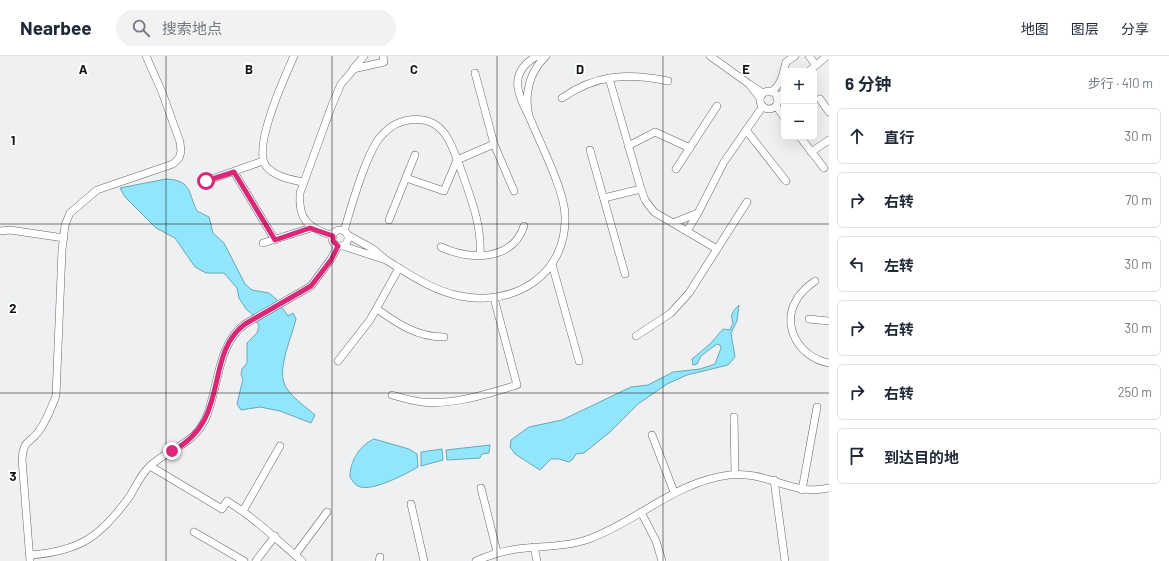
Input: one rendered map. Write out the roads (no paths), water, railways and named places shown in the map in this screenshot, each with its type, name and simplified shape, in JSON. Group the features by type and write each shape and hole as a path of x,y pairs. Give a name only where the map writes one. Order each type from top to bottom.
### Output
{"street":[{"path":"146,56 162,92 180,142 181,152 179,158 173,164 97,190 70,213 65,225 62,250 56,396 47,417 38,432 26,441 23,448 22,459 30,558 56,553 77,545 95,535 114,518 150,466 187,443 196,434 204,421 213,400 228,344 236,331 245,324 311,286 341,246 347,243 346,233 356,193 372,152 380,137 390,127 398,122 412,119 424,120 431,123 445,134 457,160 474,206 478,223 480,255"},
{"path":"294,56 281,85 261,150 263,161 272,172 302,182"},
{"path":"310,228 302,215 299,204 302,182 341,84 364,56"},
{"path":"354,69 384,62 383,56"},
{"path":"386,260 341,246 333,241 333,236 336,231 346,233 373,249 386,260 399,268 437,289 459,296 494,298 520,291 540,277 552,264 561,247 564,234 565,215 558,188 518,91 518,79 521,70 529,60 537,56"},
{"path":"529,116 526,104 527,93 537,67 546,56"},
{"path":"687,231 724,162 763,106 762,96 710,56"},
{"path":"785,68 786,62 795,56"},
{"path":"809,56 816,65"},
{"path":"812,68 827,56"},
{"path":"475,74 494,144 514,191"},
{"path":"562,98 577,87 594,80 642,76 668,81"},
{"path":"609,78 645,200 654,212 717,249"},
{"path":"762,96 777,88 781,82"},
{"path":"771,92 777,98"},
{"path":"781,95 777,98 776,106 781,113"},
{"path":"820,99 829,112"},
{"path":"676,169 717,106"},
{"path":"763,106 771,109 776,106"},
{"path":"746,130 786,181"},
{"path":"628,146 654,132 690,148"},
{"path":"802,140 824,168"},
{"path":"811,152 829,140"},
{"path":"406,178 444,191 457,160 494,144"},
{"path":"590,150 625,274"},
{"path":"389,220 415,155"},
{"path":"206,181 263,161"},
{"path":"234,172 275,240"},
{"path":"604,198 641,189"},
{"path":"636,336 656,324 682,302 747,202"},
{"path":"673,223 698,213"},
{"path":"441,246 464,255 492,255 502,252 512,246 519,238 524,226"},
{"path":"263,243 310,228 333,236"},
{"path":"0,231 10,230 64,238"},
{"path":"552,264 579,361"},
{"path":"338,362 377,309 399,268"},
{"path":"815,281 796,300 791,321 792,331 796,341 803,351 812,357 829,363"},
{"path":"392,395 421,402 444,403 471,398 516,385 494,298"},
{"path":"377,309 411,332 430,337 444,337"},
{"path":"809,318 829,321"},
{"path":"802,490 817,407"},
{"path":"734,417 735,474"},
{"path":"652,436 674,492"},
{"path":"243,511 280,446"},
{"path":"150,466 222,509 227,501 243,511 275,536 302,561"},
{"path":"476,561 497,552 575,543 588,539 604,533 674,492 705,480 735,474 760,476 802,490 814,491 829,488"},
{"path":"774,480 785,561"},
{"path":"481,488 497,552"},
{"path":"411,504 424,561"},
{"path":"295,555 327,512"},
{"path":"641,512 656,541 662,561"},
{"path":"194,532 244,561"},
{"path":"256,561 275,536"},
{"path":"534,547 537,561"}],"water":[{"path":"166,179 181,182 185,185 197,211 209,217 213,233 224,243 245,284 252,290 269,293 276,299 288,316 293,313 296,319 284,360 284,383 286,388 315,415 311,423 280,411 260,407 241,410 237,404 243,379 241,375 242,369 247,363 247,343 257,333 259,326 253,315 246,309 239,298 237,288 224,273 206,273 195,267 175,238 156,228 125,197 120,188"},
{"path":"739,305 737,321 731,333 735,357 728,365 687,375 667,384 638,404 610,432 584,453 576,454 569,462 559,459 551,459 540,470 515,454 510,447 511,440 529,427 562,420 631,387 648,385 673,372 700,369 715,364 721,348 720,345 717,344 701,356 697,364 693,365 692,359 710,344 723,329 730,330 733,323 732,313"},
{"path":"374,439 409,449 417,454 418,467 379,485 371,487 358,486 350,477 352,465 360,450"},
{"path":"490,445 489,453 482,454 480,458 447,460 446,450"},
{"path":"442,449 443,460 421,466 421,452"}]}
